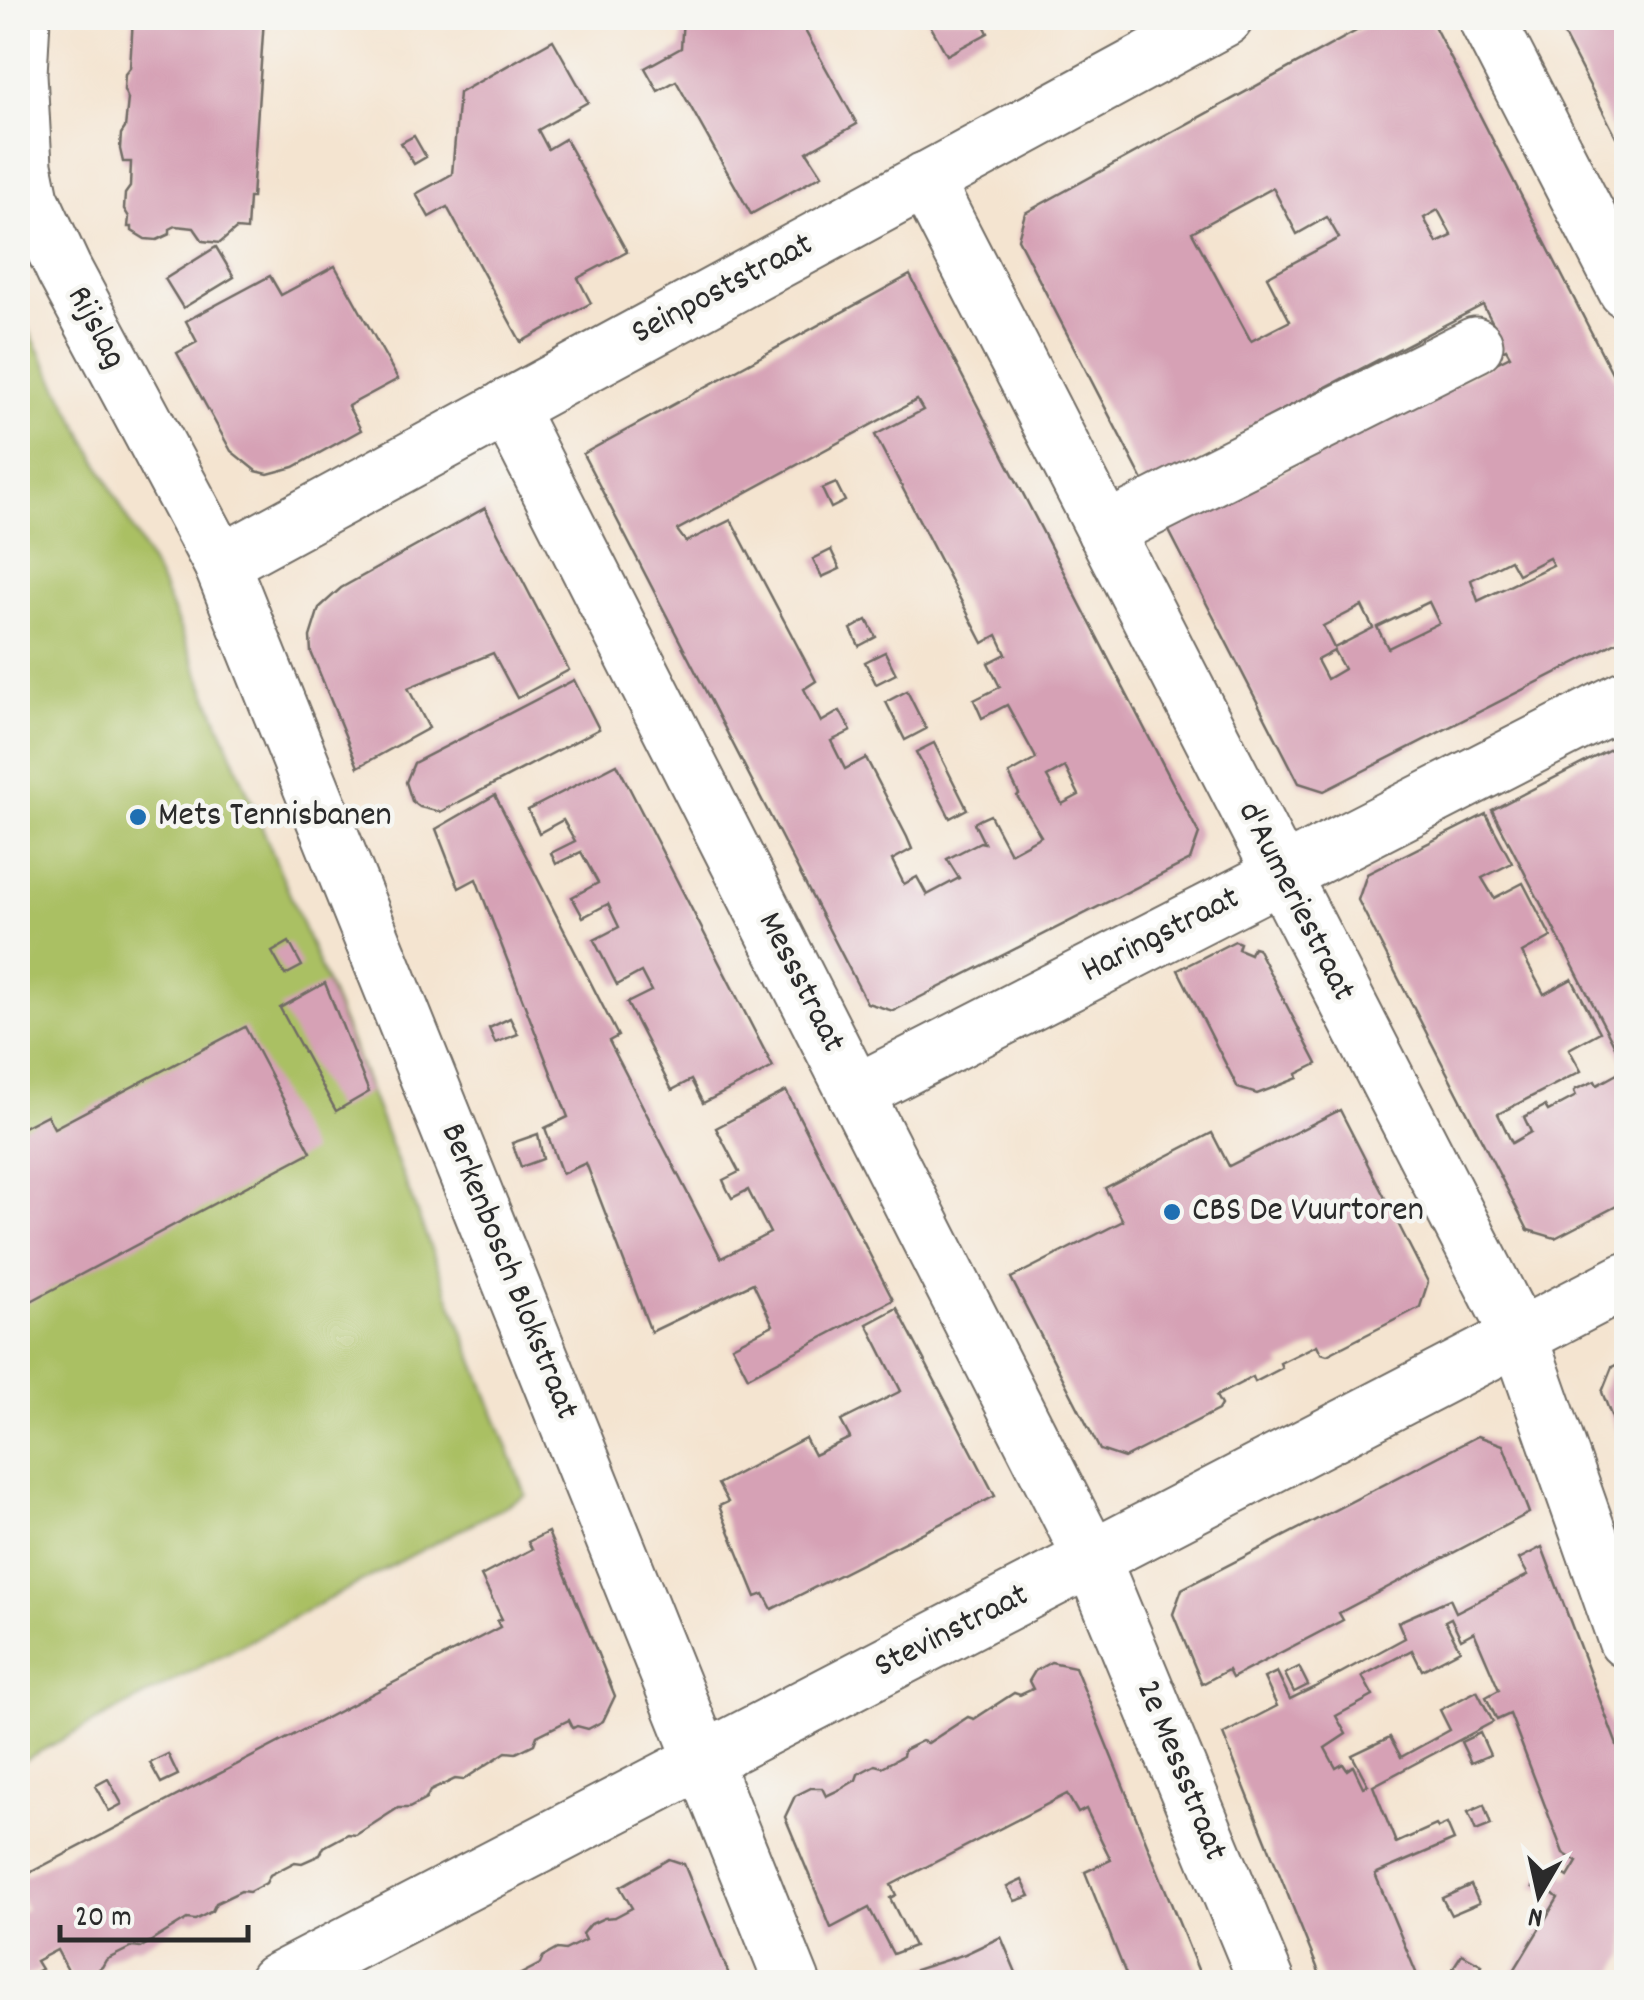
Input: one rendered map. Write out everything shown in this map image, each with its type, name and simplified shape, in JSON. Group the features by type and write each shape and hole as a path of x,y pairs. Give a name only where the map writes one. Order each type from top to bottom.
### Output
{"street":[{"name":"Seinpoststraat","path":"221,563 1225,18"},
{"path":"1486,18 1626,290"},
{"name":"Rijslag","path":"20,27 24,166 31,199 64,270 221,563"},
{"name":"d'Aumeriestraat","path":"925,180 1519,1336 1626,1640"},
{"path":"1104,531 1475,345"},
{"name":"Messstraat","path":"507,407 1092,1559"},
{"name":"Berkenbosch Blokstraat","path":"221,563 792,1982"},
{"name":"Haringstraat","path":"855,1092 1626,698"},
{"name":"Stevinstraat","path":"276,1982 1626,1282"},
{"name":"2e Messstraat","path":"1092,1559 1267,1982"}],"green space":[{"name":"Mets Tennisbanen","path":"18,310 162,585 354,1050 526,1495 18,1763"}],"building":[{"path":"133,18 264,18 247,230 236,229 220,243 203,241 194,228 176,226 157,240 145,239 128,227 129,217 124,209 131,162 123,162 120,149 128,99 124,90 125,74 130,68"},
{"path":"683,18 755,18 761,30 784,18 798,18 857,124 807,152 822,175 751,214 676,81 658,91 645,68 681,48"},
{"path":"926,18 989,18 982,21 988,33 947,55"},
{"path":"1380,18 1430,18 1626,400 1626,637 1324,791 1299,783 1163,519 1238,479 1244,492 1510,356 1506,349 1500,352 1489,331 1495,327 1483,305 1219,443 1150,494 1018,239 1025,213","holes":["1273,188 1297,234 1327,217 1339,238 1267,277 1290,321 1251,341 1192,232","1438,210 1452,236 1437,243 1424,218","1549,558 1553,565 1478,601 1471,580 1510,560 1518,574","1429,602 1439,623 1388,648 1377,627","1362,606 1373,628 1334,648 1323,626","1334,651 1344,669 1327,679 1317,660"]},
{"path":"1555,18 1600,18 1604,24 1614,18 1626,18 1626,156"},
{"path":"553,40 588,102 538,130 548,149 565,139 627,252 578,278 591,303 521,342 447,207 429,217 416,194 452,174 459,93"},
{"path":"414,136 426,157 414,164 401,143"},
{"path":"216,247 234,277 183,308 165,279"},
{"path":"335,266 398,379 348,406 361,430 294,467 268,474 256,471 231,451 177,353 197,342 186,321 270,276 281,295"},
{"path":"910,275 1199,834 1190,860 893,1011 867,1003 583,454","holes":["917,400 923,410 875,435 983,643 997,635 1006,654 988,663 1000,687 974,700 982,718 1007,705 1035,756 1036,759 1009,774 1041,836 1010,853 990,815 981,819 974,823 984,843 947,859 959,878 927,895 917,877 904,884 892,860 912,849 907,837 866,758 845,769 831,741 851,731 840,711 821,722 804,689 816,681 731,520 686,542 677,530","1065,767 1079,795 1062,804 1047,777"]},
{"path":"836,483 845,501 831,508 822,489"},
{"path":"485,508 569,670 517,698 493,653 408,688 429,728 358,767 311,652 310,637 319,608 341,588"},
{"path":"831,550 840,569 822,577 813,559"},
{"path":"867,620 876,637 859,646 851,629"},
{"path":"885,652 896,674 876,684 865,662"},
{"path":"574,680 599,729 440,812 412,801 406,782 414,763"},
{"path":"907,691 926,729 905,740 886,702"},
{"path":"1626,741 1626,1055 1621,1058 1492,810"},
{"path":"934,743 967,809 950,818 916,752"},
{"path":"617,764 773,1067 703,1103 691,1080 672,1090 627,1003 651,991 641,972 617,985 594,940 619,927 608,904 583,917 572,897 598,883 581,852 556,864 551,853 575,841 563,820 539,833 528,810"},
{"path":"495,795 618,1036 609,1041 721,1258 770,1233 748,1190 732,1198 727,1189 723,1180 739,1172 716,1128 786,1091 893,1300 748,1377 732,1346 773,1325 753,1283 651,1332 586,1163 562,1174 545,1128 568,1117 476,879 459,888 436,829"},
{"path":"1486,814 1512,863 1482,878 1494,898 1523,883 1551,937 1522,953 1544,994 1572,979 1600,1032 1569,1049 1581,1071 1498,1114 1512,1143 1531,1132 1524,1117 1545,1106 1548,1111 1576,1096 1576,1089 1595,1081 1597,1085 1626,1069 1626,1201 1555,1238 1528,1230 1358,900 1367,874"},
{"path":"1235,941 1240,943 1238,949 1250,954 1253,947 1257,948 1317,1064 1297,1074 1298,1078 1257,1094 1238,1088 1178,970"},
{"path":"289,942 302,966 285,975 272,952"},
{"path":"325,983 369,1092 336,1111 280,1008"},
{"path":"510,1018 518,1034 495,1043 489,1028"},
{"path":"245,1027 311,1152 18,1308 18,1130 47,1115 54,1128"},
{"path":"1340,1110 1428,1282 1420,1307 1327,1355 1317,1345 1280,1363 1282,1368 1255,1382 1253,1377 1216,1396 1221,1405 1218,1410 1124,1458 1100,1450 1011,1278 1123,1221 1105,1188 1212,1133 1229,1166"},
{"path":"538,1134 543,1159 521,1167 512,1143"},
{"path":"897,1308 995,1496 772,1609 764,1594 756,1597 719,1506 728,1502 718,1484 805,1438 814,1455 850,1438 841,1421 901,1391 867,1324"},
{"path":"1626,1360 1626,1454 1602,1392 1612,1367"},
{"path":"1478,1436 1503,1445 1529,1513 1339,1613 1343,1620 1232,1678 1228,1670 1202,1684 1173,1614 1182,1589"},
{"path":"548,1532 615,1696 603,1721 588,1729 573,1728 569,1720 537,1736 534,1744 516,1753 506,1752 463,1780 455,1779 430,1791 426,1799 409,1808 398,1808 356,1835 348,1834 324,1847 320,1855 270,1875 266,1883 249,1892 241,1891 216,1903 212,1911 195,1920 187,1919 140,1948 132,1947 106,1960 85,1977 72,1978 57,1950 36,1961 41,1969 18,1981 18,1913 26,1909 18,1892 18,1879 500,1627 497,1621 502,1619 481,1576 532,1549 528,1542"},
{"path":"1542,1547 1626,1769 1626,1954 1609,1982 1507,1982 1558,1898 1549,1890 1533,1887 1542,1873 1556,1869 1568,1877 1577,1862 1563,1853 1510,1714 1497,1720 1486,1697 1499,1690 1474,1632 1461,1639 1451,1618 1445,1621 1460,1650 1422,1670 1412,1650 1362,1676 1373,1696 1336,1716 1346,1734 1325,1748 1336,1768 1343,1764 1347,1770 1353,1766 1363,1787 1368,1785 1352,1755 1390,1737 1401,1757 1450,1730 1440,1710 1477,1691 1493,1722 1373,1786 1396,1843 1447,1824 1454,1840 1375,1874 1420,1982 1323,1982 1223,1734 1277,1706 1264,1678 1277,1672 1290,1699 1405,1638 1398,1622 1450,1599 1456,1612 1528,1575 1519,1559"},
{"path":"1051,1662 1075,1667 1203,1982 1129,1982 1085,1872 1111,1860 1086,1809 1078,1813 1067,1794 891,1885 896,1895 890,1898 914,1946 893,1954 869,1908 831,1928 785,1817 795,1796 811,1788 822,1788 826,1796 856,1780 858,1774 875,1765 882,1767 903,1756 904,1750 922,1741 928,1743 1014,1693 1020,1695 1033,1689 1029,1681 1035,1671"},
{"path":"1299,1667 1308,1685 1294,1692 1285,1674"},
{"path":"1480,1733 1490,1755 1471,1763 1461,1742"},
{"path":"168,1754 178,1775 161,1783 150,1763"},
{"path":"108,1779 122,1804 109,1811 95,1786"},
{"path":"1484,1805 1491,1825 1476,1831 1468,1812"},
{"path":"669,1859 684,1864 732,1982 494,1982 515,1977 540,1964 543,1957 557,1949 565,1950 585,1940 582,1934 589,1925 632,1908 620,1887"},
{"path":"1022,1880 1030,1896 1015,1901 1007,1887"},
{"path":"1471,1885 1479,1903 1451,1915 1442,1898"},
{"path":"1001,1937 1020,1982 908,1982 917,1979 915,1970"},
{"path":"1462,1954 1482,1965 1473,1981 1453,1968"}],"place":[{"name":"Mets Tennisbanen","path":"138,817"},
{"name":"CBS De Vuurtoren","path":"1172,1212"}]}
